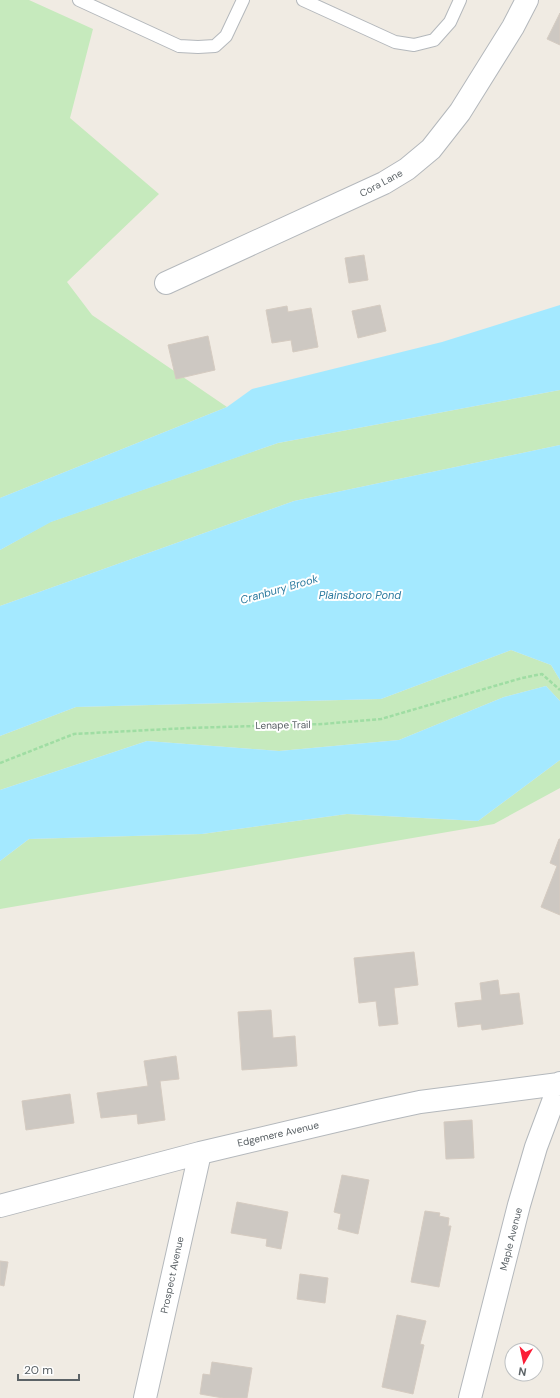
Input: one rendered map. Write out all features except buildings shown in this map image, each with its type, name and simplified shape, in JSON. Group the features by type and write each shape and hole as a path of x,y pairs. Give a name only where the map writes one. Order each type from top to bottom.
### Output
{"street":[{"name":"Cora Lane","path":"166,283 384,183 407,169 431,149 460,112 527,0"},
{"name":"Edgemere Avenue","path":"0,1206 200,1153 420,1102 560,1083"},
{"name":"Maple Avenue","path":"470,1398 520,1205 540,1135 560,1083"},
{"name":"Prospect Avenue","path":"145,1398 200,1153"}],"lane":[{"path":"79,0 180,46 198,47 216,46 226,36 244,0"},
{"path":"303,0 395,42 414,45 434,40 450,22 460,0"}],"path":[{"name":"Lenape Trail","path":"0,763 74,734 188,728 323,724 381,719 522,678 542,674 560,690"}],"green space":[{"path":"0,0 29,0 93,29 70,118 159,194 67,282 92,315 227,407 0,498"},
{"path":"560,390 560,445 294,501 0,606 0,550 50,522 278,443"},
{"path":"511,650 551,665 560,680 560,701 546,686 504,697 399,740 279,751 147,741 0,790 0,736 76,707 381,699"},
{"path":"560,760 560,788 494,824 0,909 0,861 29,839 202,834 347,814 478,821"}],"water":[{"path":"560,305 560,390 278,443 51,522 0,550 0,498 227,407 252,389 442,342"},
{"name":"Plainsboro Pond","path":"560,445 560,680 551,665 511,650 381,699 76,707 0,736 0,606 294,501"},
{"path":"546,686 560,701 560,760 478,821 347,814 202,834 29,839 0,861 0,790 147,741 279,751 399,740 504,697"}],"water label":[{"name":"Cranbury Brook","path":"279,589"}]}
